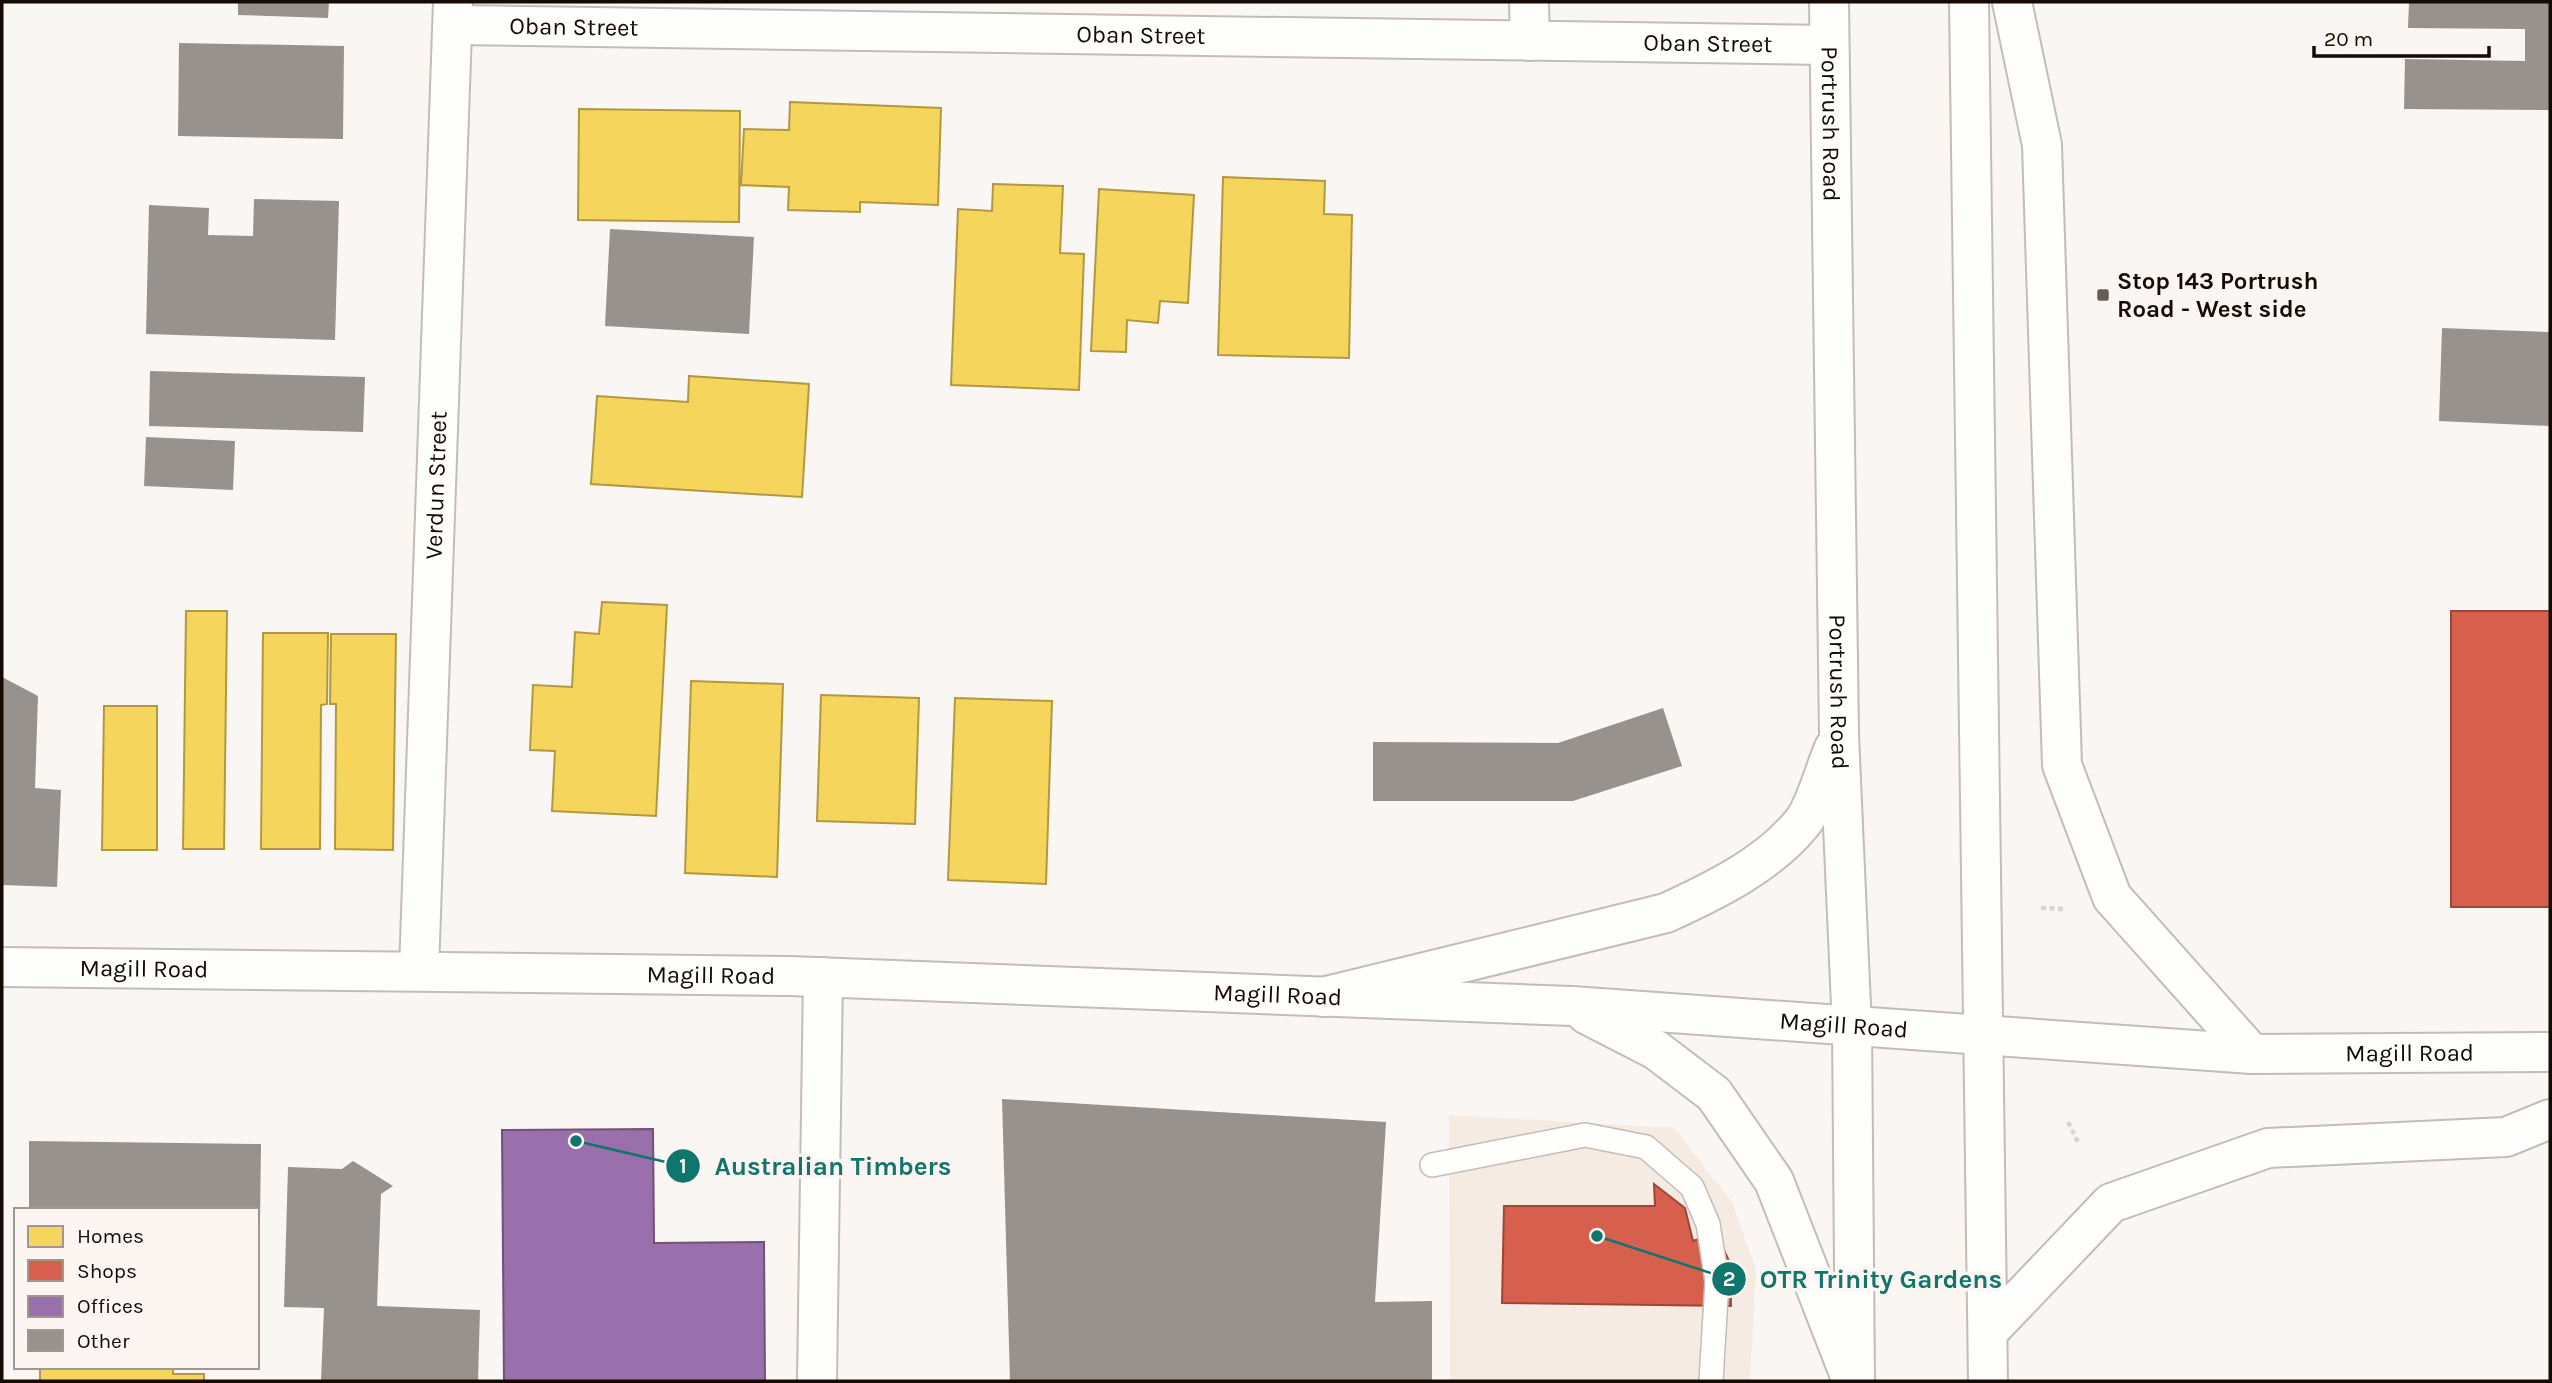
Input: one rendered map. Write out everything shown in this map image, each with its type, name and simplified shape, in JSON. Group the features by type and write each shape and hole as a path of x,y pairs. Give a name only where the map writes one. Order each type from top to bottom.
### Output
{"main road":[{"path":"1529,2 1530,41"},
{"name":"Portrush Road","path":"1829,2 1839,735 1852,1028 1854,1381"},
{"path":"1969,2 1988,1381"},
{"path":"2012,2 2042,145 2062,765 2112,897 2252,1054"},
{"name":"Oban Street","path":"453,13 1530,41 1829,46"},
{"name":"Verdun Street","path":"419,970 453,13"},
{"path":"1323,997 1666,913 1706,895 1764,858 1804,822 1839,735"},
{"name":"Magill Road","path":"2,967 823,977 1572,1006 1852,1028 2252,1054 2550,1052"},
{"path":"817,1381 823,977"},
{"path":"1572,1006 1656,1050 1714,1094 1774,1181 1854,1381"},
{"path":"1988,1332 2111,1203 2268,1147 2506,1137 2550,1119"}],"lane":[{"path":"1432,1165 1585,1135 1646,1147 1692,1187 1708,1224 1717,1281 1711,1381"}],"path":[{"path":"2040,908 2075,909"},
{"path":"2068,1122 2079,1144"}],"shaded area":[{"path":"1449,1115 1674,1128 1732,1202 1756,1269 1750,1381 1450,1381"}],"building: Homes":[{"path":"790,102 941,108 938,205 860,202 860,212 788,210 789,187 741,185 744,129 789,130"},
{"path":"579,109 740,111 739,222 578,220"},
{"path":"1223,177 1325,181 1324,214 1352,215 1349,358 1218,355"},
{"path":"993,184 1063,186 1060,253 1084,254 1079,390 951,385 958,209 992,211"},
{"path":"1099,189 1194,195 1188,303 1160,301 1158,323 1127,320 1126,352 1091,351"},
{"path":"689,376 809,384 802,497 591,484 597,396 688,402"},
{"path":"602,602 667,605 656,816 552,811 555,751 530,750 533,685 572,687 575,632 599,634"},
{"path":"186,611 227,611 224,849 183,849"},
{"path":"263,633 328,633 327,704 321,705 320,849 261,849"},
{"path":"331,634 396,634 393,850 335,849 336,704 330,704"},
{"path":"691,681 783,684 777,877 685,873"},
{"path":"821,695 919,698 915,824 817,821"},
{"path":"955,698 1052,701 1046,884 948,880"},
{"path":"104,706 157,706 157,850 102,850"},
{"path":"40,1369 173,1369 173,1374 204,1374 204,1381 40,1381"}],"building: Shops":[{"path":"2451,611 2550,611 2550,907 2451,907"},
{"path":"1654,1184 1685,1208 1693,1241 1716,1233 1730,1263 1731,1306 1502,1303 1504,1206 1655,1206"}],"building: Offices":[{"path":"653,1129 654,1243 764,1242 765,1381 504,1381 502,1130"}],"building: Other":[{"path":"238,2 329,2 328,18 238,15"},
{"path":"2409,2 2550,2 2550,110 2404,109 2405,59 2525,61 2525,29 2408,28"},
{"path":"179,43 344,46 343,139 178,136"},
{"path":"254,199 339,201 335,340 146,334 149,205 209,208 208,235 253,236"},
{"path":"610,229 754,237 749,334 605,326"},
{"path":"2442,328 2550,332 2550,426 2439,421"},
{"path":"150,371 365,377 363,432 149,426"},
{"path":"146,437 235,441 233,490 144,486"},
{"path":"2,677 38,696 35,788 61,790 57,887 2,885"},
{"path":"1663,708 1682,766 1573,801 1373,801 1373,742 1558,743"},
{"path":"1002,1099 1386,1122 1375,1302 1432,1301 1432,1381 1010,1381"},
{"path":"29,1141 261,1144 260,1222 259,1208 29,1208"},
{"path":"353,1161 393,1186 381,1194 377,1306 480,1310 478,1381 321,1381 324,1308 284,1307 288,1167 342,1169"}],"place":[{"name":"Stop 143 Portrush Road - West side","path":"2103,295"},
{"name":"Australian Timbers","path":"576,1141"},
{"name":"OTR Trinity Gardens","path":"1597,1236"}]}
